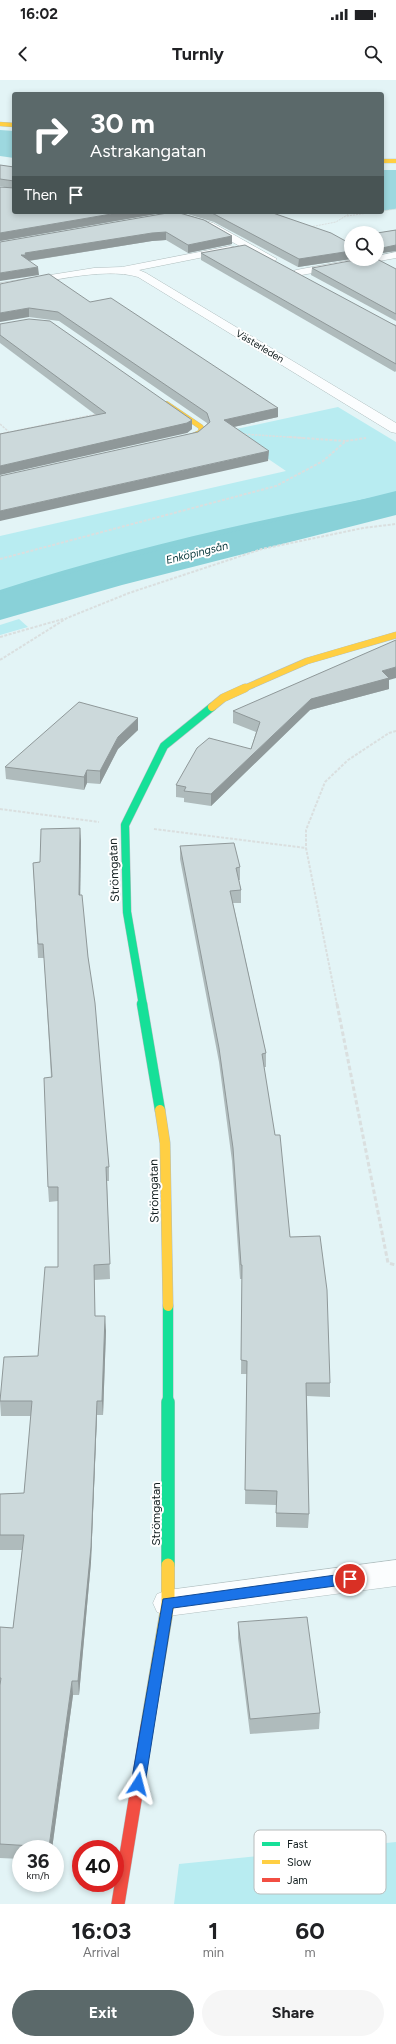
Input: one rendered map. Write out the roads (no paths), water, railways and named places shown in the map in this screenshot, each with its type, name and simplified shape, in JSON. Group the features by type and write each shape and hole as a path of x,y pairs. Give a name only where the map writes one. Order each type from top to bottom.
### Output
{"street":[{"path":"0,124 12,125"},
{"path":"384,161 396,161"},
{"path":"157,215 175,215 209,225 309,281"},
{"path":"0,287 94,271 122,270 246,246"},
{"path":"384,257 396,255"},
{"path":"296,273 344,265"},
{"name":"Västerleden","path":"122,270 142,275 396,429"},
{"path":"156,397 201,427 201,432 193,437 162,444"},
{"name":"Strömgatan","path":"118,1904 168,1603 169,1352 165,1143 127,912 125,825 164,746 223,698 307,661 396,635"},
{"path":"168,1603 396,1573"}],"waterway":[{"name":"Enköpingsån","path":"0,607 107,576 396,503"}]}
